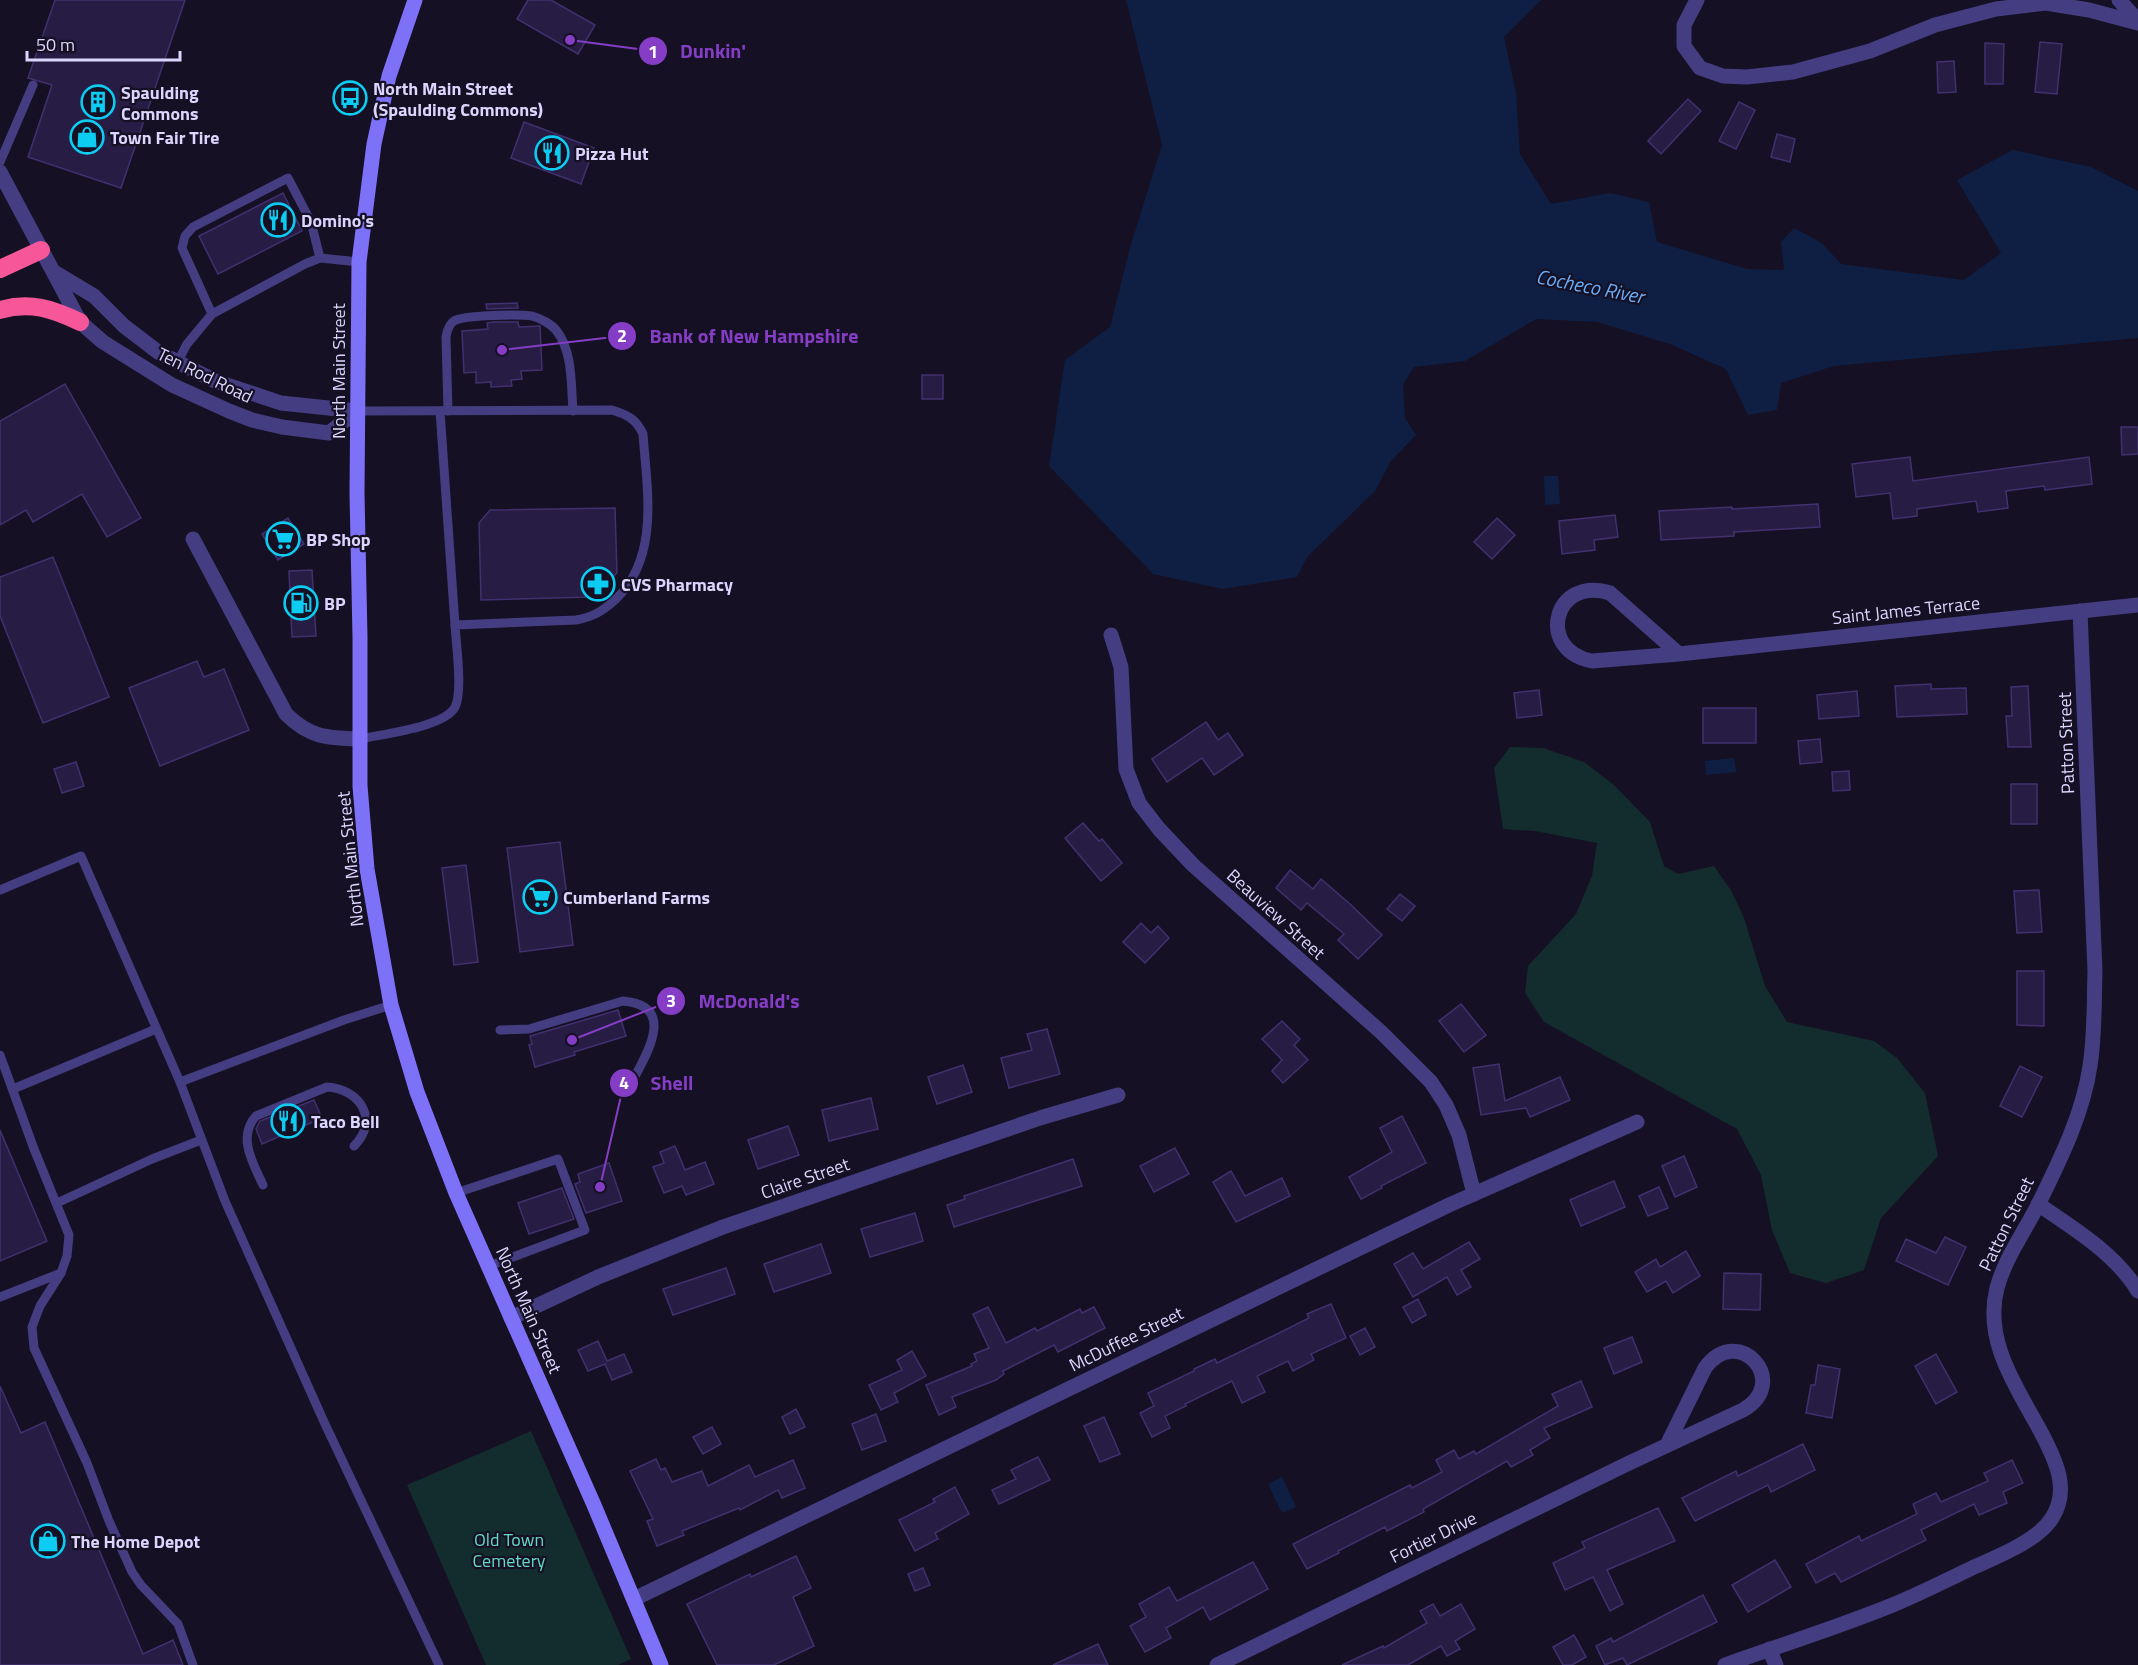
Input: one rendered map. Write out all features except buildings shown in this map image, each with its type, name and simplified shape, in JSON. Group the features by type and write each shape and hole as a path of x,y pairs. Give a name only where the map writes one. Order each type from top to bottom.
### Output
{"highway":[{"path":"0,269 41,250"},
{"path":"0,310 12,306 34,306 56,310 80,322"}],"main road":[{"name":"North Main Street","path":"415,0 392,63 376,132 359,262 357,411 360,786 367,869 391,1005 417,1092 456,1193 661,1665"}],"street":[{"path":"1697,0 1684,25 1684,46 1700,68 1723,76 1747,77 1793,72 1870,51 1935,25 1996,9 2047,2 2090,9 2138,22"},
{"path":"2119,0 2138,22"},
{"name":"Ten Rod Road","path":"0,172 80,322 104,342 172,385 252,420 282,427 329,433 357,411"},
{"name":"Ten Rod Road","path":"54,272 94,296 124,326 158,352 177,363 225,384 281,403 357,411"},
{"path":"193,539 286,714 297,725 316,735 361,739"},
{"name":"Saint James Terrace","path":"1679,654 1610,593 1598,589 1586,589 1566,601 1560,611 1557,622 1558,633 1563,644 1570,653 1592,661 1679,654 2138,605"},
{"name":"Patton Street","path":"1725,1665 1853,1621 1907,1599 2004,1553 2033,1536 2052,1520 2061,1498 2061,1477 2052,1452 2004,1363 1996,1338 1993,1314 1996,1289 2005,1266 2070,1137 2090,1067 2095,971 2080,611"},
{"name":"Beauview Street","path":"1111,635 1121,667 1126,769 1139,803 1159,830 1193,865 1389,1040 1431,1082 1446,1105 1459,1135 1474,1194"},
{"name":"Claire Street","path":"511,1318 598,1277 723,1227 1040,1118 1118,1095"},
{"name":"McDuffee Street","path":"634,1599 1474,1194 1637,1122"},
{"path":"2038,1204 2091,1240 2118,1266 2138,1291"},
{"name":"Fortier Drive","path":"1217,1665 1752,1405 1762,1389 1763,1379 1756,1361 1739,1351 1719,1354 1711,1360 1667,1445"},
{"path":"1769,1649 1776,1665"}],"lane":[{"path":"0,162 33,85"},
{"path":"212,314 182,248 184,236 193,226 288,178 311,222 320,258"},
{"path":"177,363 187,345 212,314 320,258 359,262"},
{"path":"361,739 434,722 448,716 456,707 459,692 444,411 448,327 453,321 466,318 516,315 533,316 545,321 556,330 568,357 573,411"},
{"path":"357,411 612,410 626,414 637,422 643,435 648,521 634,578 610,605 592,617 576,620 455,625"},
{"path":"0,890 81,856 180,1082 225,1201 320,1414 439,1665"},
{"path":"500,1030 529,1029 623,1001 636,1002 648,1008 653,1015 655,1025 651,1042 630,1086"},
{"path":"180,1082 344,1020 391,1005"},
{"path":"13,1089 156,1029"},
{"path":"0,1055 34,1149 69,1235 67,1256 61,1273 40,1306 32,1327 34,1348 87,1463 132,1572 178,1624 193,1665"},
{"path":"263,1185 249,1154 247,1143 248,1130 256,1116 327,1088 340,1088 352,1094 364,1108 365,1129 362,1139 354,1146"},
{"path":"57,1203 152,1159 201,1140"},
{"path":"456,1193 558,1159 585,1230 489,1266"},
{"path":"0,1297 61,1273"}],"green space":[{"path":"1510,747 1543,748 1584,762 1614,785 1650,822 1664,866 1678,874 1714,866 1732,892 1744,918 1765,986 1787,1022 1874,1041 1897,1058 1925,1093 1938,1156 1881,1218 1864,1270 1826,1283 1790,1273 1772,1230 1761,1175 1737,1129 1544,1022 1525,993 1528,966 1576,914 1592,876 1597,843 1535,831 1503,829 1494,768"},
{"name":"Old Town Cemetery","path":"531,1431 631,1659 618,1665 486,1665 407,1485"}],"water":[{"name":"Cocheco River","path":"1126,0 1541,0 1504,37 1516,93 1520,154 1551,204 1610,193 1649,202 1657,242 1747,269 1784,270 1781,242 1794,228 1822,243 1841,264 1964,280 2001,253 1957,180 2013,150 2091,167 2138,191 2138,338 1834,366 1781,383 1777,410 1748,415 1726,369 1670,344 1597,322 1536,319 1465,361 1414,367 1403,385 1405,418 1416,435 1391,461 1375,491 1307,557 1297,577 1223,589 1153,574 1049,466 1065,360 1110,327 1131,244 1162,145"},
{"path":"1544,476 1558,476 1560,504 1545,505"},
{"path":"1734,758 1736,772 1706,775 1705,761"},
{"path":"1282,1477 1296,1507 1282,1513 1268,1484"}],"place":[{"name":"Dunkin'","path":"570,40"},
{"name":"North Main Street (Spaulding Commons)","path":"350,98"},
{"name":"Spaulding Commons","path":"98,102"},
{"name":"Town Fair Tire","path":"87,137"},
{"name":"Pizza Hut","path":"552,153"},
{"name":"Domino's","path":"278,220"},
{"name":"Bank of New Hampshire","path":"502,350"},
{"name":"BP Shop","path":"283,539"},
{"name":"CVS Pharmacy","path":"598,584"},
{"name":"BP","path":"301,603"},
{"name":"Cumberland Farms","path":"540,897"},
{"name":"McDonald's","path":"572,1040"},
{"name":"Taco Bell","path":"288,1121"},
{"name":"Shell","path":"600,1187"},
{"name":"The Home Depot","path":"48,1541"}]}
